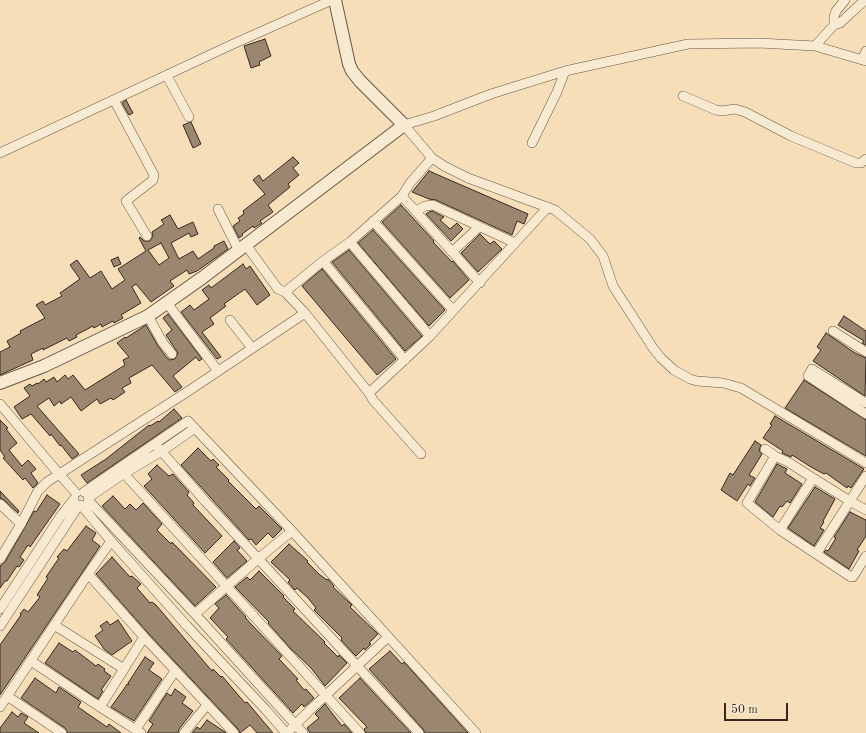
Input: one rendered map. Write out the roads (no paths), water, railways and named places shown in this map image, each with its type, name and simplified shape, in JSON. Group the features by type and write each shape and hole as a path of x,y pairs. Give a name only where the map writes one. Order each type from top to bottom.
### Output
{"street":[{"path":"0,153 333,0 349,64 352,71 360,81 404,125 432,158 468,178 548,207 563,215 590,239 603,256 613,286 649,342 661,358 674,370 690,379 697,381 724,383 741,388 866,463"},
{"path":"834,25 836,11 845,0"},
{"path":"815,46 834,25 840,23 865,0"},
{"path":"0,383 44,366 148,316 242,248 404,125 434,116 491,94 565,71 688,44 759,43 815,46 864,61 866,50"},
{"path":"532,143 557,92 565,71"},
{"path":"167,76 189,117"},
{"path":"683,96 716,110 722,111 735,109 745,112 792,136 856,163 861,163 866,159"},
{"path":"114,100 154,175 153,180 126,202 146,236"},
{"path":"285,292 323,261 350,242 402,196 410,183 432,158"},
{"path":"402,196 480,283"},
{"path":"416,211 425,206 433,205 515,243"},
{"path":"369,393 430,336 548,207"},
{"path":"218,209 242,248 278,288 285,292 305,313 373,400 421,454"},
{"path":"373,221 453,310"},
{"path":"452,252 479,227"},
{"path":"350,242 430,336"},
{"path":"323,261 405,360"},
{"path":"167,303 218,371"},
{"path":"0,558 21,524 38,491 58,474 305,313"},
{"path":"148,316 163,343 172,354"},
{"path":"230,320 252,348"},
{"path":"833,331 866,352"},
{"path":"866,403 812,369 808,376 866,414"},
{"path":"0,404 58,474 196,614 303,733"},
{"path":"0,609 3,597 60,517 121,471 158,448 195,428 292,531 476,733"},
{"path":"158,448 419,733"},
{"path":"765,449 866,510"},
{"path":"775,456 747,503 780,530 852,578 866,556"},
{"path":"121,471 360,733"},
{"path":"816,554 866,476"},
{"path":"780,530 813,478"},
{"path":"82,499 111,541 187,626 287,733 388,637"},
{"path":"0,626 82,499"},
{"path":"0,504 21,524"},
{"path":"196,614 292,531"},
{"path":"0,707 111,541"},
{"path":"88,574 144,637 234,733"},
{"path":"54,625 124,670"},
{"path":"100,707 144,637"},
{"path":"31,660 100,707 139,731 175,670"},
{"path":"7,696 62,733"},
{"path":"184,733 207,705"}]}
